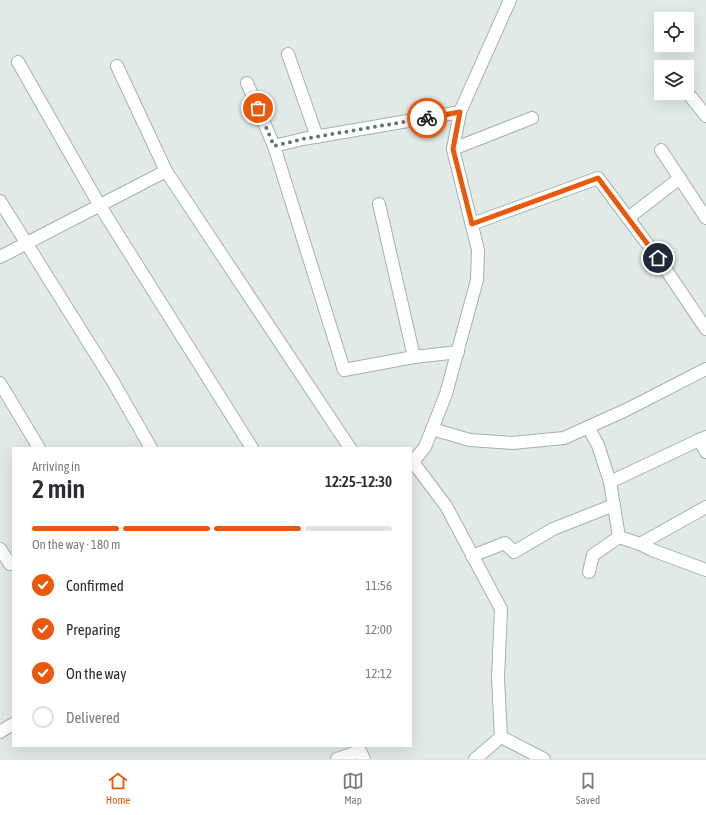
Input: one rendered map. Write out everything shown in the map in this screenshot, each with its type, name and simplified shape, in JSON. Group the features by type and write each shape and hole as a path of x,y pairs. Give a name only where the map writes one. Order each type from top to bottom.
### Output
{"street":[{"path":"501,737 498,678 501,609 446,506 412,463 425,447 446,394 477,280 478,250 453,149 460,112 510,0"},
{"path":"288,54 317,137"},
{"path":"18,62 100,206 251,447"},
{"path":"117,66 166,171 349,447"},
{"path":"247,83 274,146 344,370 414,357 458,352"},
{"path":"693,100 706,116"},
{"path":"274,146 460,112"},
{"path":"453,149 532,118"},
{"path":"661,150 706,218"},
{"path":"0,257 166,171"},
{"path":"472,224 598,178 658,258 706,329"},
{"path":"628,218 680,178"},
{"path":"0,201 112,380 150,447"},
{"path":"379,204 414,357"},
{"path":"432,429 470,440 512,443 564,438 626,410 706,369"},
{"path":"0,383 38,447"},
{"path":"588,427 598,445 610,482 618,537"},
{"path":"610,482 703,438 706,452"},
{"path":"472,556 505,544 514,552 553,529 614,505"},
{"path":"640,544 706,507"},
{"path":"618,537 706,570"},
{"path":"589,572 593,555 618,537"},
{"path":"0,549 10,564"},
{"path":"475,759 501,737"},
{"path":"501,737 544,759"},
{"path":"337,759 360,751 364,759"}],"way so far":[{"path":"258,108 274,146 303,139 427,118"}],"route":[{"path":"427,118 460,112 453,149 472,224 598,178 658,258"}]}
